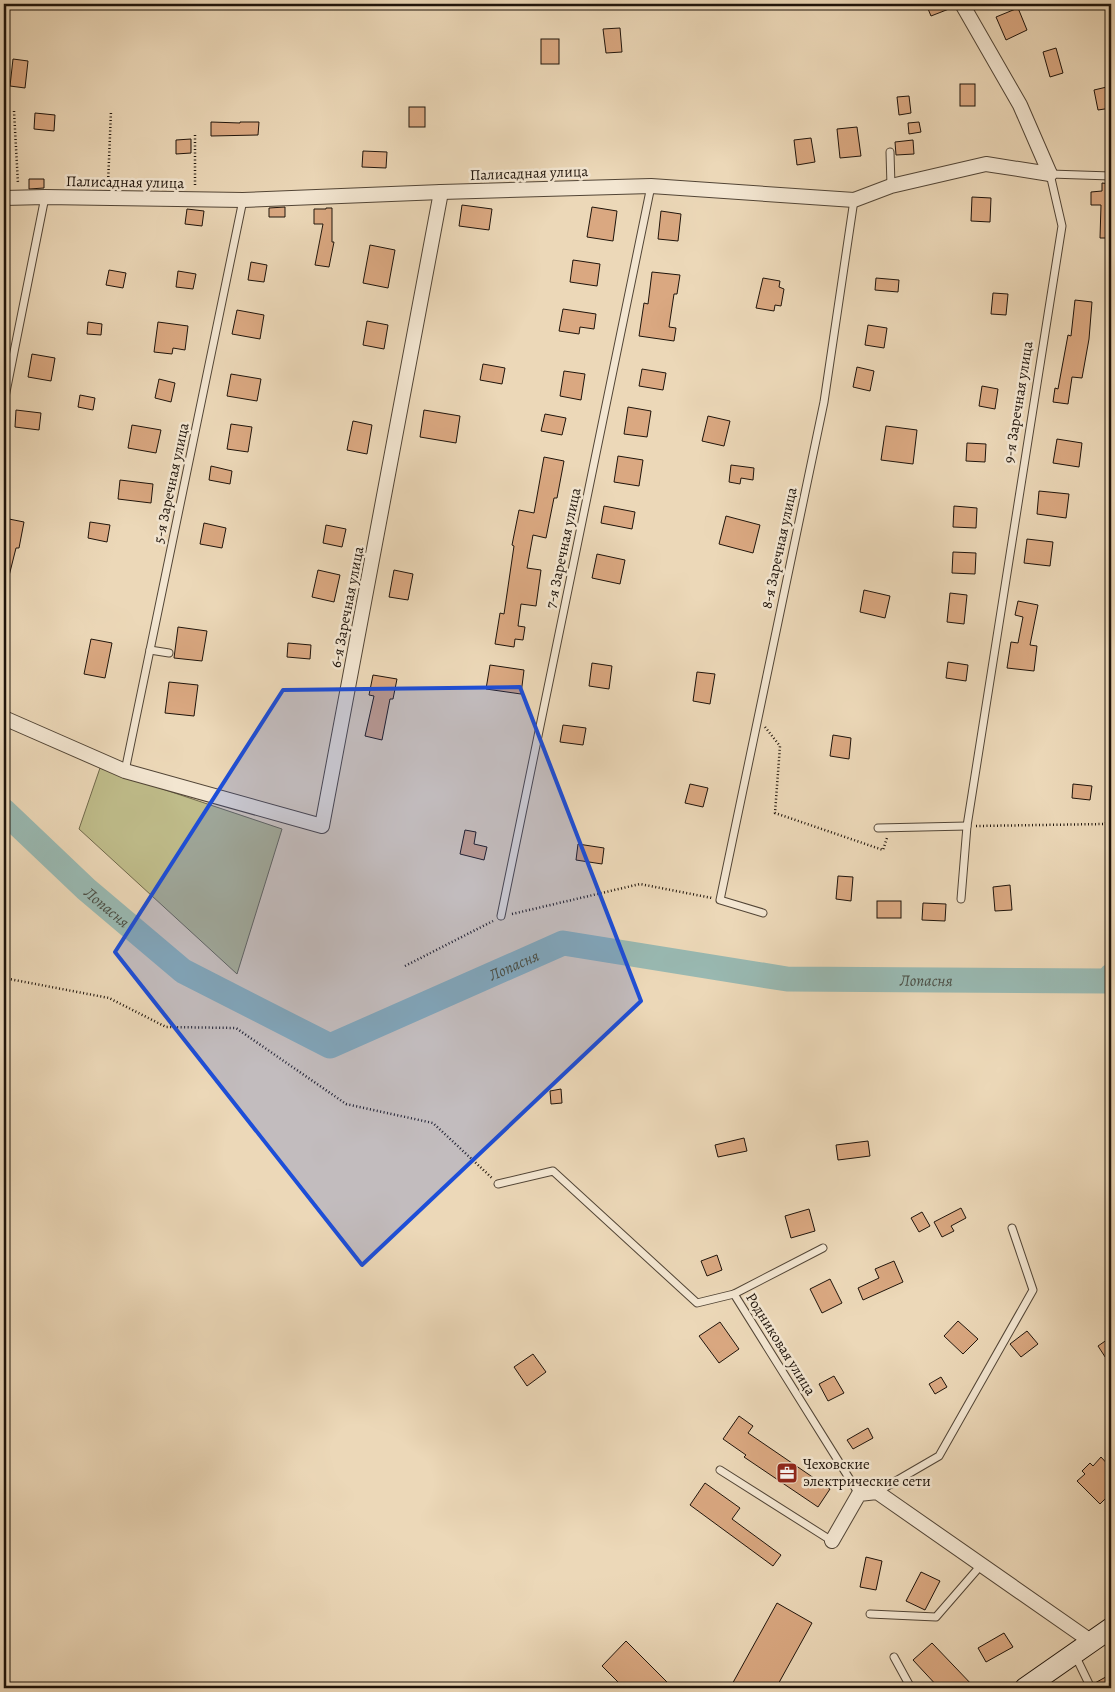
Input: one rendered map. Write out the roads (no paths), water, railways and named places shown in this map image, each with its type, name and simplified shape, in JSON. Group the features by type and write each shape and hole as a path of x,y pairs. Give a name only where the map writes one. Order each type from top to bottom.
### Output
{"street":[{"name":"9-я Заречная улица","path":"962,4 1020,105 1050,174"},
{"name":"Палисадная улица","path":"4,198 244,200 651,186 854,200 891,186 986,164 1050,174"},
{"name":"6-я Заречная улица","path":"125,771 322,826 441,192"},
{"path":"4,718 125,771"},
{"path":"832,1541 858,1494 877,1492 1092,1642"},
{"path":"1025,1688 1111,1628"}],"lane":[{"path":"890,152 891,186"},
{"path":"1050,174 1111,176"},
{"name":"9-я Заречная улица","path":"961,899 967,826 1062,226 1050,174"},
{"name":"7-я Заречная улица","path":"502,916 651,186"},
{"path":"4,402 45,197"},
{"name":"5-я Заречная улица","path":"125,771 244,200"},
{"name":"8-я Заречная улица","path":"763,913 720,900 824,402 854,200"},
{"path":"150,650 169,653"},
{"path":"878,828 967,826"},
{"path":"498,1184 553,1171 697,1303 734,1294"},
{"path":"877,1492 939,1456 1034,1290 1012,1228"},
{"name":"Родниковая улица","path":"823,1248 734,1294 858,1494"},
{"path":"720,1470 832,1541"},
{"path":"870,1614 936,1617 982,1564"},
{"path":"1074,1654 1091,1688"},
{"path":"894,1657 911,1688"}],"waterway":[{"name":"Лопасня","path":"4,811 86,889 183,971 330,1046 563,943 787,979 1107,981 1111,976"}],"place":[{"name":"Чеховские электрические сети","path":"787,1473"}]}
